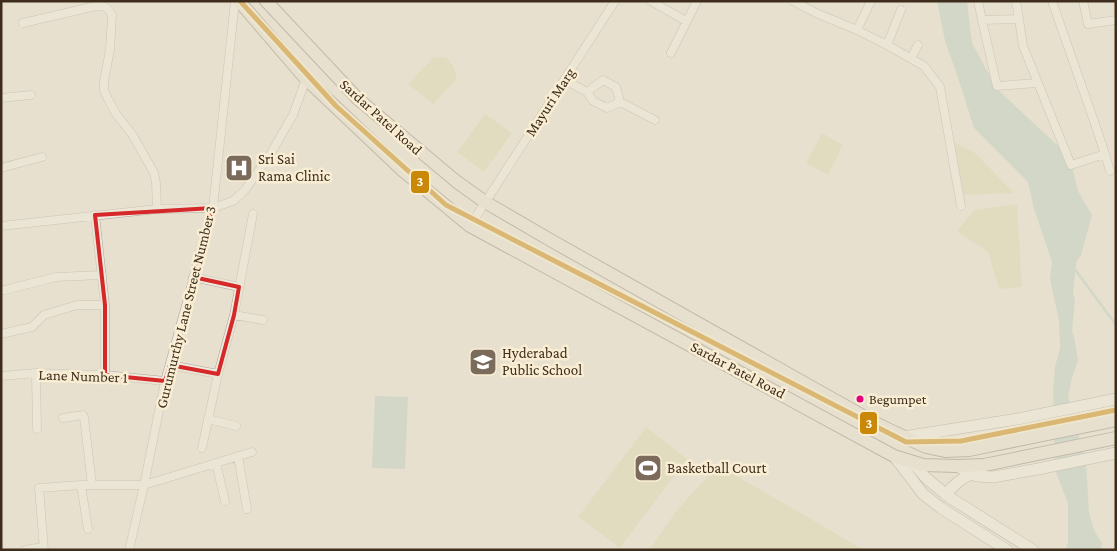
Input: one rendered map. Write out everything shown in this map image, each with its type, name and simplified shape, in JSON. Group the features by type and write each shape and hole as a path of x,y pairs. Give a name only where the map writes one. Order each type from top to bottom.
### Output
{"main road":[{"name":"Sardar Patel Road","path":"237,1 306,79 401,169 470,226 894,456 923,465 984,465 1116,438"},
{"name":"Sardar Patel Road","path":"266,1 358,99 457,182 485,202 879,426 926,447 945,451 969,450 1116,420"}],"street":[{"name":"Gurumurthy Lane Street Number 3","path":"129,550 165,382 213,208 237,1"},
{"name":"Mayuri Marg","path":"470,226 615,1"},
{"path":"651,1 686,21"},
{"path":"670,53 698,1"},
{"path":"793,1 857,30 924,66 940,87 961,206"},
{"path":"811,9 814,1"},
{"path":"857,30 871,1"},
{"path":"978,1 997,86 1038,83"},
{"path":"1016,1 1023,46 1071,165 1105,154"},
{"path":"1052,1 1110,171"},
{"path":"1083,1 1088,24 1116,20"},
{"path":"23,23 96,6 103,6 108,9 112,15 110,50 104,90 116,114 132,134 154,173 157,209"},
{"path":"887,45 901,10"},
{"path":"982,20 1019,19"},
{"path":"911,58 918,45"},
{"path":"1,226 157,209 213,208 233,201 245,190 271,153 293,115 306,79"},
{"path":"565,80 587,92 593,101 606,108 620,102"},
{"path":"587,92 603,80 616,87 620,102 654,120"},
{"path":"1,98 31,95"},
{"path":"1,168 42,157"},
{"path":"202,448 218,374 234,315 253,214"},
{"path":"95,215 106,305 105,375"},
{"path":"1,291 56,278 102,275"},
{"path":"194,277 239,286"},
{"path":"1,334 32,327 44,316 78,305 106,305"},
{"path":"234,315 263,320"},
{"path":"170,365 218,374"},
{"path":"36,373 37,429"},
{"name":"Lane Number 1","path":"1,376 36,373 105,375 165,382"},
{"path":"903,437 1029,417 1116,399"},
{"path":"63,418 79,415 84,417 92,485"},
{"path":"208,419 236,426"},
{"path":"25,550 43,548 39,488 81,485 144,485 252,452"},
{"path":"957,466 976,476 993,477 1116,453"},
{"path":"238,456 247,509"},
{"path":"894,456 923,494 941,508 1007,550"},
{"path":"912,462 926,478 947,496 1033,550"},
{"path":"216,463 225,501"},
{"path":"947,496 952,486 971,474"},
{"path":"81,485 88,529"}],"highlighted area":[{"path":"213,208 193,277 239,287 234,315 218,374 170,365 165,381 105,375 105,305 95,215"}],"green space":[{"path":"434,57 446,57 454,67 457,79 433,104 408,84"},
{"path":"485,114 512,133 484,172 457,152"},
{"path":"822,133 843,145 828,175 806,163"},
{"path":"954,142 975,153 1014,193 963,195"},
{"path":"1017,204 1022,287 999,289 988,252 957,231 974,210"},
{"path":"646,427 687,459 620,548 578,517"},
{"path":"718,465 864,550 649,550 677,510"}],"shaded area":[{"path":"937,1 967,1 972,43 997,89 1070,157 1078,191 1092,215 1081,255 1067,276 1075,300 1072,331 1078,360 1068,397 1086,462 1089,513 1094,530 1102,543 1101,550 1066,550 1068,542 1068,503 1055,470 1053,390 1055,367 1060,348 1059,321 1050,279 1052,262 1034,209 1028,182 974,128 945,41"},
{"path":"375,396 408,397 405,469 372,468"}],"waterway":[{"path":"1068,295 1071,263 1069,258"},
{"path":"1071,264 1116,325"}],"metro line":[{"name":"3","path":"240,1 336,106 446,205 906,442 961,441 1116,410"}],"place":[{"name":"Sri Sai Rama Clinic","path":"239,168"},
{"name":"Hyderabad Public School","path":"483,362"},
{"name":"Begumpet","path":"860,399"},
{"name":"Basketball Court","path":"648,468"}]}
